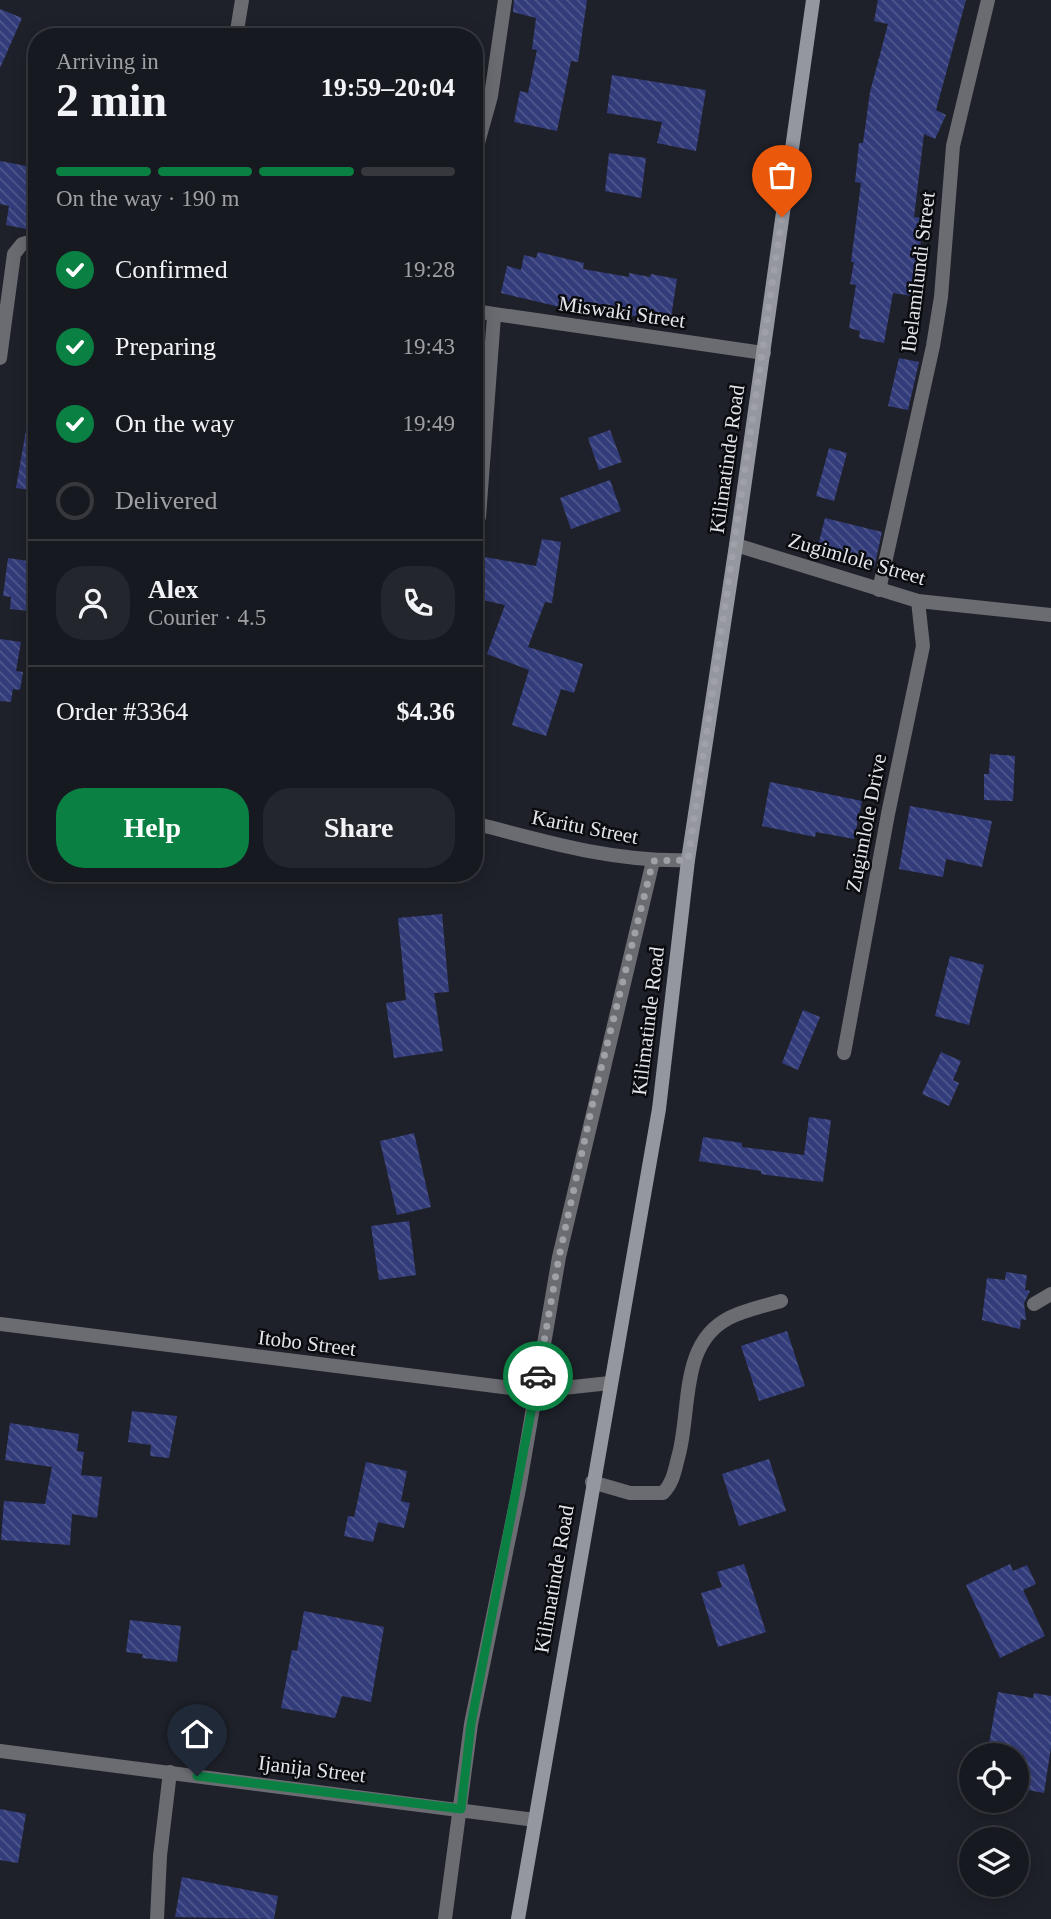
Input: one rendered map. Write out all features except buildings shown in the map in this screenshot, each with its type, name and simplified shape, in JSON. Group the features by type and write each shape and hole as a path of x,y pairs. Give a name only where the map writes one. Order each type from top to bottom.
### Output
{"main road":[{"name":"Kilimatinde Road","path":"518,1919 659,1109 688,860 764,353 813,0"}],"street":[{"path":"237,28 242,0"},
{"path":"483,125 491,96 505,0"},
{"name":"Ibelamilundi Street","path":"879,590 935,334 953,146 988,0"},
{"path":"0,358 14,254 22,244 28,242"},
{"name":"Miswaki Street","path":"483,313 764,353"},
{"path":"483,463 494,316"},
{"name":"Zugimlole Street","path":"736,545 918,601 1051,615"},
{"name":"Zugimlole Drive","path":"844,1053 888,814 923,646 918,601"},
{"name":"Karitu Street","path":"483,825 572,850 653,861 688,860"},
{"path":"445,1919 471,1724 559,1257 595,1093 653,861"},
{"path":"1034,1304 1051,1294"},
{"path":"592,1482 631,1493 663,1493 671,1484 682,1444 696,1349 708,1331 730,1317 781,1301"},
{"name":"Itobo Street","path":"0,1324 535,1391 610,1383"},
{"name":"Ijanija Street","path":"0,1751 535,1820"},
{"path":"157,1919 160,1856 170,1772"}],"way so far":[{"path":"538,1376 559,1257 595,1093 653,861 688,860 782,217"}],"route":[{"path":"197,1776 461,1809 471,1724 519,1489 538,1376"}]}
